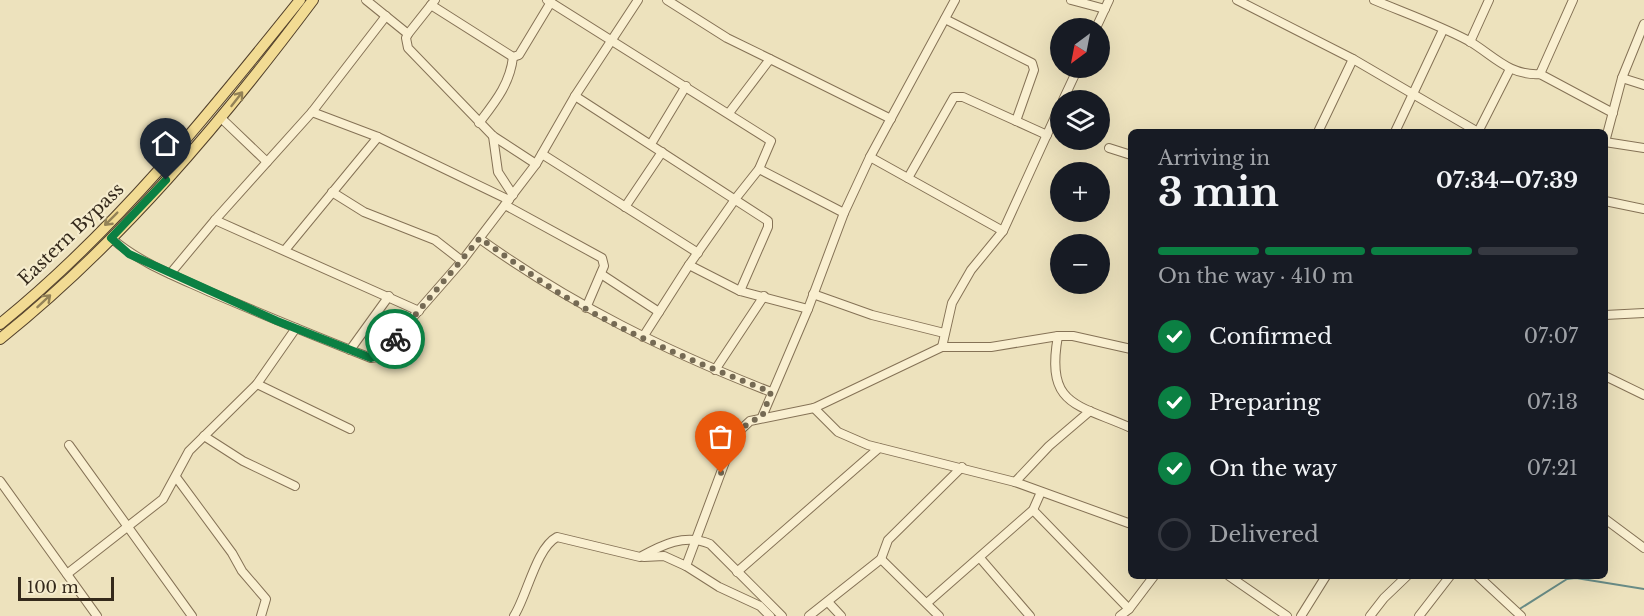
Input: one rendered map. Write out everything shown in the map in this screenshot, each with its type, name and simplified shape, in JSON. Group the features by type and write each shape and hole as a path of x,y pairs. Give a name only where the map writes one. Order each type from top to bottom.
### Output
{"main road":[{"name":"Eastern Bypass","path":"0,324 60,269 158,172 220,101 300,0"},
{"name":"Eastern Bypass","path":"0,339 111,238 221,118 313,0"}],"street":[{"path":"366,0 408,34"},
{"path":"111,238 137,260 350,350 371,358 378,357 462,261 536,164 575,96 638,0"},
{"path":"667,0 717,32 891,119"},
{"path":"762,417 808,309 844,213 870,157 955,0"},
{"path":"1071,0 1105,9"},
{"path":"1101,18 1109,0"},
{"path":"1237,0 1353,59 1473,129"},
{"path":"1374,0 1470,42 1510,69 1529,75 1540,74 1613,113"},
{"path":"1470,42 1489,0"},
{"path":"1540,74 1573,0"},
{"path":"513,57 519,55 549,1 770,139 759,169 689,265 643,337"},
{"path":"513,57 433,3 406,39 408,48 479,123 493,136 536,164"},
{"path":"170,274 215,219 312,112 386,16"},
{"path":"945,19 1032,63 1034,70 1016,121"},
{"path":"1608,131 1622,78 1644,24"},
{"path":"1396,129 1443,30"},
{"path":"479,123 502,93 511,73 513,57"},
{"path":"729,113 770,59"},
{"path":"1319,129 1353,59"},
{"path":"1480,129 1510,69"},
{"path":"1622,78 1644,86"},
{"path":"651,144 686,86"},
{"path":"575,96 765,218 769,224 740,291"},
{"path":"908,178 954,97 963,97 1047,135"},
{"path":"312,112 378,137 509,200 602,258 604,262 601,274 586,308"},
{"path":"221,118 267,162"},
{"path":"942,347 952,303 963,281 1003,231 1050,128"},
{"path":"493,136 498,172 509,200"},
{"path":"285,250 378,137"},
{"path":"1608,142 1644,148"},
{"path":"1110,148 1128,154"},
{"path":"625,207 662,152"},
{"path":"542,154 698,253"},
{"path":"870,157 1003,231"},
{"path":"759,169 844,213"},
{"path":"332,192 364,212 435,240 462,261"},
{"path":"1608,202 1644,209"},
{"path":"215,219 419,311"},
{"path":"480,238 556,291 586,308 715,370 771,392"},
{"path":"689,265 740,291 808,309"},
{"path":"601,274 658,312"},
{"path":"813,294 872,315 944,333"},
{"path":"350,350 389,296"},
{"path":"715,370 764,296"},
{"path":"1608,315 1644,313"},
{"path":"66,574 164,500 189,451 257,384 296,328"},
{"path":"1058,336 1055,376 1066,398 1128,427"},
{"path":"687,566 735,435 742,426 762,417 814,408 942,347 991,347 1058,336 1073,336 1128,348"},
{"path":"1608,377 1644,395"},
{"path":"257,384 350,429"},
{"path":"814,408 838,432 879,448 1015,482 1128,523"},
{"path":"1015,482 1049,446 1090,411"},
{"path":"204,436 243,461 295,486"},
{"path":"69,445 192,616"},
{"path":"737,572 879,448"},
{"path":"809,616 881,559 888,540 962,467"},
{"path":"176,477 232,553 242,572 266,599 261,616"},
{"path":"0,481 97,616"},
{"path":"927,603 1033,510 1041,492"},
{"path":"1033,510 1129,609"},
{"path":"1608,521 1644,548"},
{"path":"514,616 550,540 557,537 640,557 664,556 687,566 719,587 760,606 770,616"},
{"path":"640,557 666,543 698,539 710,544 782,616"},
{"path":"980,558 1030,616"},
{"path":"881,559 939,616"},
{"path":"1120,616 1129,609 1152,579"},
{"path":"1233,579 1287,616"},
{"path":"1300,616 1324,579"},
{"path":"1370,616 1384,598 1404,579"},
{"path":"1419,616 1448,579"},
{"path":"1481,579 1521,616"},
{"path":"828,602 841,616"},
{"path":"1266,616 1273,607"}],"waterway":[{"path":"1518,610 1567,579"},
{"path":"1582,579 1644,589"}],"way so far":[{"path":"395,339 480,238 556,291 586,308 715,370 771,392 762,417 742,426 735,435 721,473"}],"route":[{"path":"166,180 111,238 137,260 277,321 371,358 381,355 395,339"}]}
